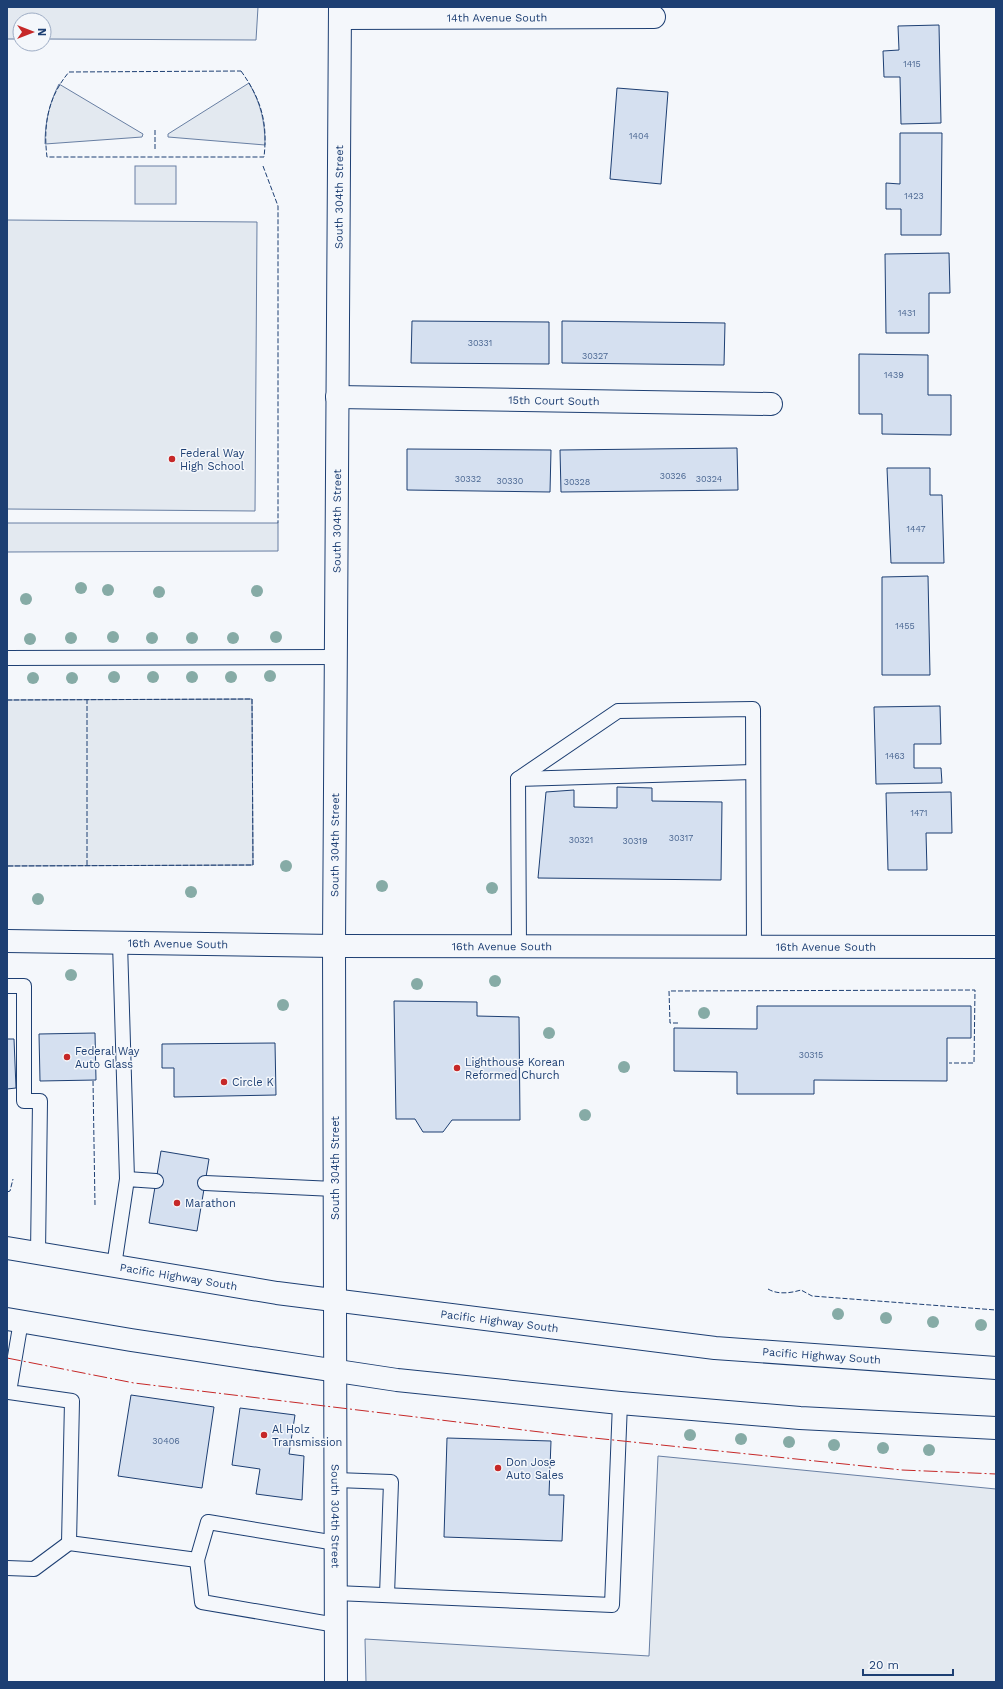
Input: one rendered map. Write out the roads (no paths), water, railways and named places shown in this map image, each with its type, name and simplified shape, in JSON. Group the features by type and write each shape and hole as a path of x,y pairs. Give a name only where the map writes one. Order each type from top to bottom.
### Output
{"street":[{"name":"14th Avenue South","path":"340,13 654,17"},
{"name":"South 304th Street","path":"336,1682 334,946 340,13"},
{"name":"15th Court South","path":"337,397 771,404"},
{"name":"16th Avenue South","path":"7,941 334,946 996,947"},
{"name":"Pacific Highway South","path":"7,1248 276,1293 715,1348 996,1368"},
{"path":"14,1320 398,1380 620,1403 800,1418 996,1428"}],"lane":[{"path":"7,658 336,657"},
{"path":"518,778 618,711 753,709 754,947"},
{"path":"518,778 753,772"},
{"path":"518,778 519,946"},
{"path":"114,1266 127,1179 120,943"},
{"path":"7,986 24,986 24,1101 40,1101 38,1254"},
{"path":"127,1179 156,1181"},
{"path":"205,1183 334,1189"},
{"path":"14,1320 8,1392 72,1401 69,1544"},
{"path":"336,1593 612,1604 620,1403"},
{"path":"336,1480 391,1482 387,1595"},
{"path":"336,1544 208,1522 197,1560 202,1602 336,1625"},
{"path":"7,1568 34,1569 69,1544 197,1560"}],"place":[{"name":"Federal Way High School","path":"172,459"},
{"name":"Federal Way Auto Glass","path":"67,1057"},
{"name":"Lighthouse Korean Reformed Church","path":"457,1068"},
{"name":"Circle K","path":"224,1082"},
{"name":"Marathon","path":"177,1203"},
{"name":"Al Holz Transmission","path":"264,1435"},
{"name":"Don Jose Auto Sales","path":"498,1468"}]}
